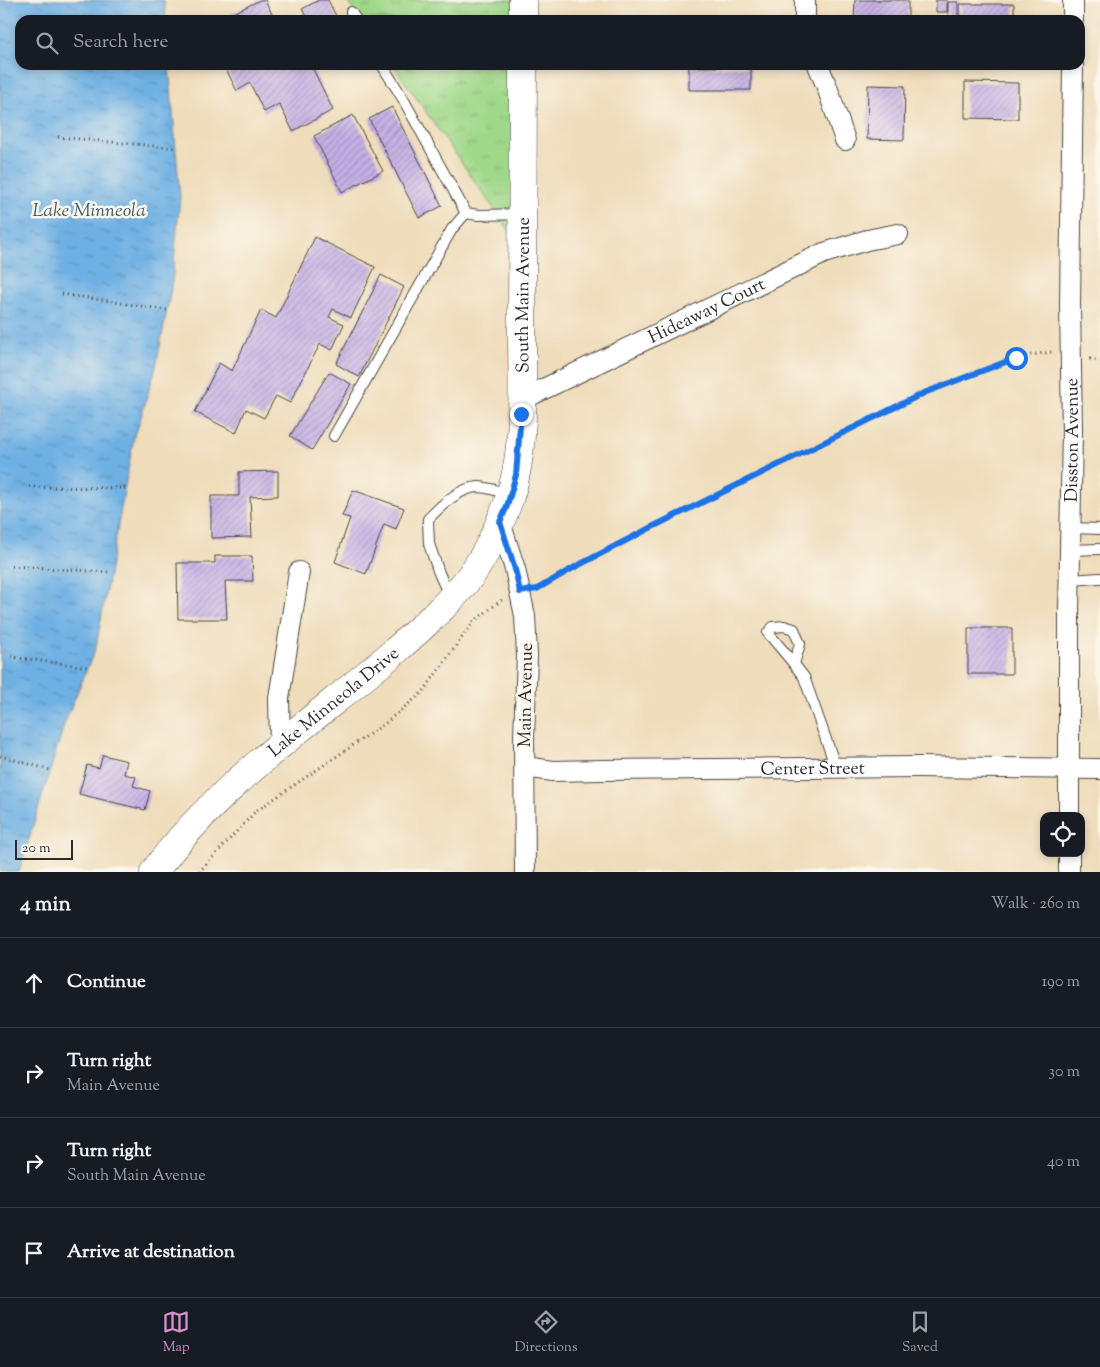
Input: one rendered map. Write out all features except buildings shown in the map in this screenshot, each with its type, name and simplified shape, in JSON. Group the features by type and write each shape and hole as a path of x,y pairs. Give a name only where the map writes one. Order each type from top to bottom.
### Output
{"street":[{"path":"523,0 523,15"},
{"path":"805,0 805,15"},
{"path":"1073,0 1073,15"},
{"name":"South Main Avenue","path":"500,522 516,475 521,400 523,70"},
{"path":"820,70 845,140"},
{"name":"Disston Avenue","path":"1069,812 1073,70"},
{"name":"Hideaway Court","path":"521,400 824,253 867,240 898,234"},
{"name":"Main Avenue","path":"500,522 515,569 525,616 527,656 524,767 525,872"},
{"name":"Lake Minneola Drive","path":"154,872 199,819 280,746 395,651 450,599 473,573 500,522"},
{"path":"280,746 279,698 300,572"},
{"name":"Center Street","path":"524,767 553,772 836,768 1100,769"},
{"path":"1069,857 1069,872"}],"lane":[{"path":"385,70 466,213"},
{"path":"466,213 478,215 523,214"},
{"path":"334,436 452,229 466,213"},
{"path":"450,599 429,544 428,519 442,505 466,490 479,487 510,495"},
{"path":"1070,528 1100,529"},
{"path":"1070,550 1100,549"},
{"path":"1070,580 1100,578"},
{"path":"794,664 804,677 836,768"}],"path":[{"path":"58,136 176,148"},
{"path":"62,294 167,310"},
{"path":"199,872 256,810 383,726 423,692 473,622 504,598 520,592 537,589 650,528 924,393 1016,358 1053,352 1100,360"},
{"path":"29,487 125,488"},
{"path":"12,566 109,572"},
{"path":"11,657 88,667"},
{"path":"0,756 50,770"}],"green space":[{"path":"347,0 513,0 513,15 358,15"},
{"path":"397,70 513,70 513,236"}],"water":[{"name":"Lake Minneola","path":"0,0 164,0 166,15 15,15 15,70 169,70 180,197 172,284 156,367 137,430 135,431 96,647 65,722 19,872 0,872"}],"route":[{"path":"521,414 516,475 500,522 515,569 520,592 537,589 650,528 924,393 1016,358"}]}
